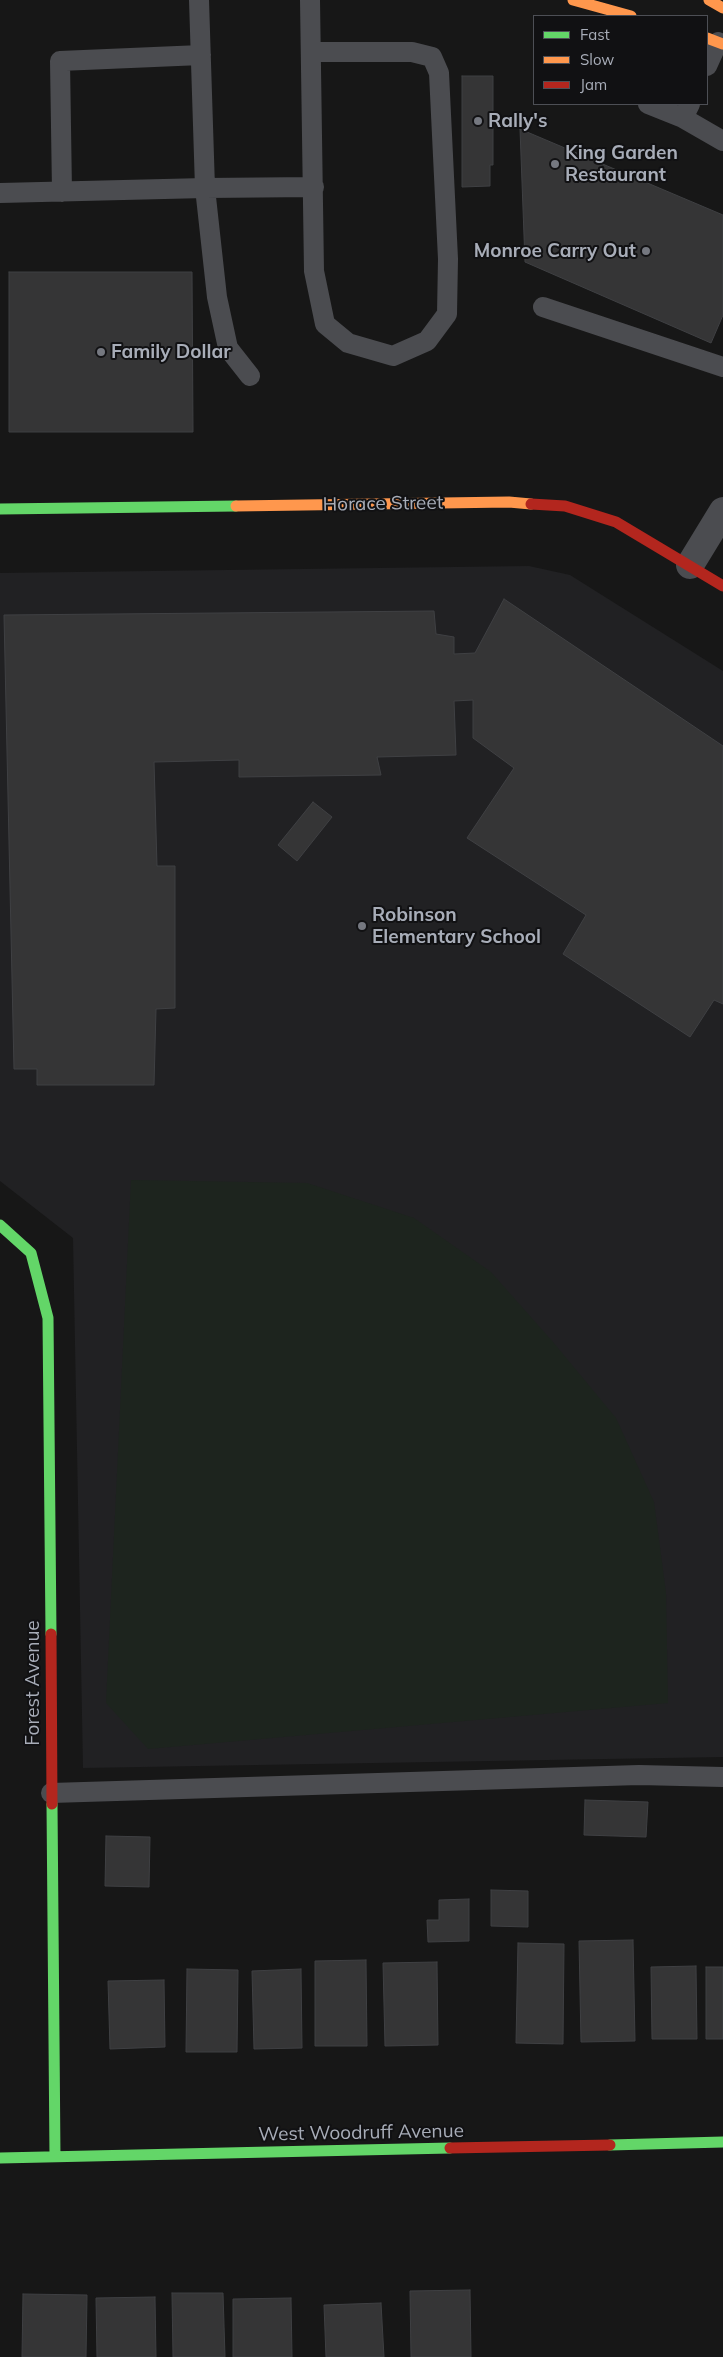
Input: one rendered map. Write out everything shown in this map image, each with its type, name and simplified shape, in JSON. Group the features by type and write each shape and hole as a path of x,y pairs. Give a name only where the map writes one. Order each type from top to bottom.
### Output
{"street":[{"path":"573,0 627,15"},
{"path":"709,0 723,8"},
{"name":"Horace Street","path":"0,510 509,502 565,506 596,514 616,522 723,586"},
{"path":"690,565 723,511"},
{"name":"Forest Avenue","path":"0,1225 31,1253 48,1318 55,2156"},
{"name":"West Woodruff Avenue","path":"0,2158 723,2142"}],"lane":[{"path":"199,0 205,188 217,297 228,348 250,376"},
{"path":"310,0 314,270 325,324 348,343 393,356 428,341 447,314 446,184 439,73 432,57 412,52 311,52"},
{"path":"708,63 716,41"},
{"path":"62,192 60,61 201,55"},
{"path":"654,105 687,111 723,141"},
{"path":"0,193 314,187"},
{"path":"542,308 723,368"},
{"path":"51,1793 639,1775 723,1777"}],"shaded area":[{"name":"Robinson Elementary School","path":"529,566 570,575 723,671 723,1757 83,1768 73,1238 0,1181 0,573"},
{"path":"131,1180 307,1183 414,1218 491,1272 553,1342 616,1418 654,1502 666,1593 668,1703 148,1749 106,1703"}],"building":[{"name":"Rally's","path":"462,76 493,76 493,165 490,165 490,186 462,187"},
{"path":"520,129 723,215 723,315 711,343 525,262"},
{"name":"Family Dollar","path":"9,272 192,272 193,432 9,432"},
{"path":"504,599 723,746 723,1004 714,1000 690,1037 563,954 586,915 467,838 514,768 473,738 473,700 454,701 456,755 377,757 381,775 239,777 239,760 154,762 157,866 175,866 175,1008 156,1009 154,1085 37,1085 37,1069 14,1069 4,615 434,611 436,634 454,637 454,654 475,653"},
{"path":"313,802 332,817 297,861 278,845"},
{"path":"585,1800 648,1802 646,1837 584,1835"},
{"path":"106,1836 150,1837 149,1887 105,1886"},
{"path":"491,1890 528,1891 528,1927 491,1926"},
{"path":"469,1899 469,1941 428,1942 427,1920 439,1920 439,1900"},
{"path":"633,1940 635,2041 581,2042 579,1941"},
{"path":"518,1943 564,1944 563,2044 516,2043"},
{"path":"366,1960 367,2046 315,2046 315,1961"},
{"path":"437,1962 438,2045 385,2046 383,1963"},
{"path":"696,1966 697,2039 652,2039 651,1967"},
{"path":"706,1967 723,1967 723,2039 706,2039"},
{"path":"187,1969 238,1970 237,2052 186,2052"},
{"path":"301,1969 302,2048 254,2049 252,1971"},
{"path":"164,1980 165,2047 110,2049 108,1981"},
{"path":"470,2290 471,2357 411,2357 410,2291"},
{"path":"172,2293 223,2293 225,2357 173,2357"},
{"path":"23,2294 87,2295 86,2357 22,2357"},
{"path":"155,2297 156,2357 97,2357 96,2298"},
{"path":"291,2298 292,2357 233,2357 233,2299"},
{"path":"381,2303 384,2357 326,2357 324,2305"}],"traffic: fast":[{"path":"0,509 236,506"},
{"path":"0,1225 31,1253 48,1318 51,1634"},
{"path":"52,1804 55,2157"},
{"path":"610,2145 723,2142"},
{"path":"0,2158 450,2148"}],"traffic: slow":[{"path":"573,0 627,15"},
{"path":"709,0 723,8"},
{"path":"708,38 723,44"},
{"path":"236,506 509,502 531,504"}],"traffic: jam":[{"path":"531,504 565,506 616,522 723,586"},
{"path":"51,1634 52,1804"},
{"path":"450,2148 610,2145"}],"place":[{"name":"Rally's","path":"478,121"},
{"name":"King Garden Restaurant","path":"555,164"},
{"name":"Monroe Carry Out","path":"646,251"},
{"name":"Family Dollar","path":"101,352"},
{"name":"Robinson Elementary School","path":"362,926"}]}
